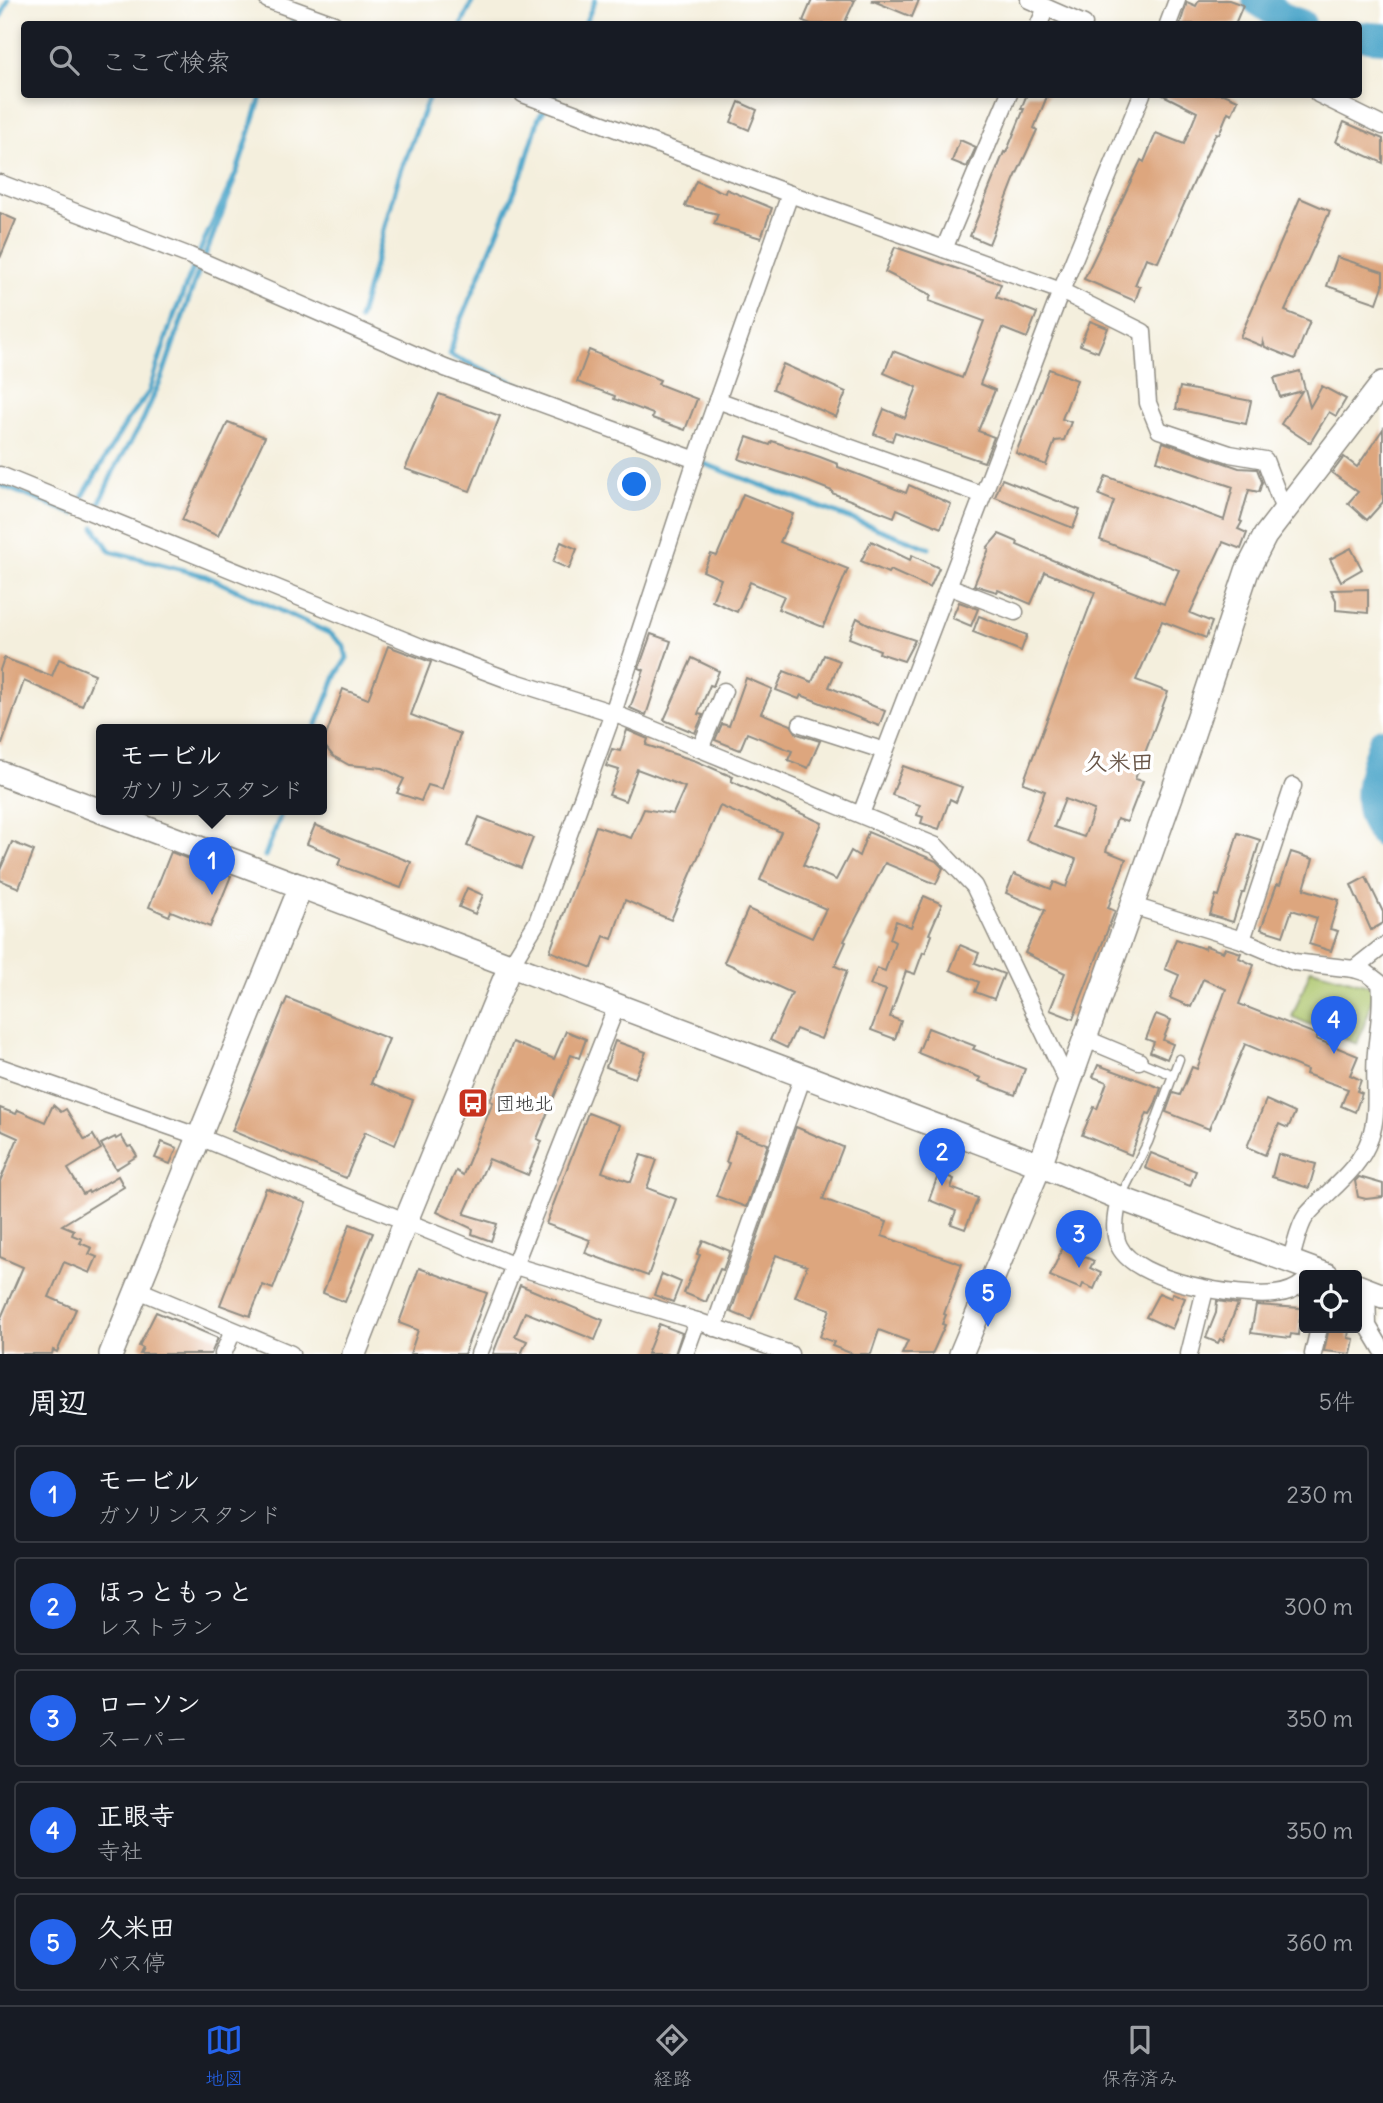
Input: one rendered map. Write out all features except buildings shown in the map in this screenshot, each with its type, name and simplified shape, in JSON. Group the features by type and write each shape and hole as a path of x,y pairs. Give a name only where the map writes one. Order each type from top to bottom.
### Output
{"street":[{"path":"268,0 326,21"},
{"path":"1029,0 1077,21"},
{"path":"1169,21 1177,0"},
{"path":"1040,21 1046,8"},
{"path":"532,98 1061,291 1143,332 1148,402 1159,430 1230,454 1265,460 1284,510"},
{"path":"944,249 1007,98"},
{"path":"861,814 1061,291 1140,98"},
{"path":"1327,98 1383,126"},
{"path":"0,183 190,256 444,368 696,460"},
{"path":"354,1354 510,966 537,922 613,713 696,460 790,194"},
{"path":"961,1354 1040,1166 1133,906 1247,571 1265,536 1383,383"},
{"path":"717,400 983,495"},
{"path":"0,475 421,647 509,681 613,713 936,846 974,886 1068,1083"},
{"path":"948,586 1015,612"},
{"path":"700,749 724,691"},
{"path":"801,724 885,751"},
{"path":"0,773 96,809"},
{"path":"1242,940 1293,786"},
{"path":"112,815 1040,1166 1119,1199 1290,1261 1305,1270"},
{"path":"111,1354 197,1136 301,886"},
{"path":"1133,906 1242,940 1294,962 1354,969 1374,977 1380,983 1383,991 1376,1055 1374,1123 1362,1155 1304,1218 1290,1261"},
{"path":"1354,969 1383,946"},
{"path":"480,1354 617,1005"},
{"path":"1084,1038 1139,1061"},
{"path":"0,1067 197,1136 515,1266 697,1321 790,1354"},
{"path":"713,1328 803,1076"},
{"path":"1119,1199 1114,1220 1119,1246 1132,1262 1161,1276 1205,1290 1276,1294 1299,1286"},
{"path":"136,1289 291,1354"},
{"path":"1189,1354 1205,1290"},
{"path":"1369,1291 1368,1326 1383,1351"},
{"path":"685,1354 697,1321"},
{"path":"223,1354 233,1331"},
{"path":"1313,1354 1318,1333"}],"lane":[{"path":"1119,1199 1147,1142 1179,1059"},
{"path":"1139,1061 1173,1075"}],"green space":[{"path":"1311,969 1368,985 1373,991 1357,1044 1292,1017"}],"waterway":[{"path":"0,19 8,0"},
{"path":"463,21 473,0"},
{"path":"586,21 595,0"},
{"path":"1257,0 1293,21"},
{"path":"293,21 295,17"},
{"path":"1362,36 1383,38"},
{"path":"83,496 127,421 149,392 171,323 204,241 237,171 261,98"},
{"path":"359,319 399,176 428,98"},
{"path":"553,98 539,117 524,168 455,335 450,355 556,401"},
{"path":"99,504 162,377 196,278 234,183"},
{"path":"697,461 929,548"},
{"path":"0,485 74,514"},
{"path":"94,527 110,551 206,576 331,634 344,646 347,658 337,674 317,724"},
{"path":"1383,742 1372,777 1370,801 1376,823 1383,833"},
{"path":"265,856 281,815"}],"place":[{"name":"モービル","path":"212,895"},
{"name":"正眼寺","path":"1334,1054"},
{"name":"団地北","path":"473,1103"},
{"name":"ほっともっと","path":"942,1186"},
{"name":"ローソン","path":"1079,1268"},
{"name":"久米田","path":"988,1327"}],"district":[{"name":"久米田","path":"1119,762"}]}
